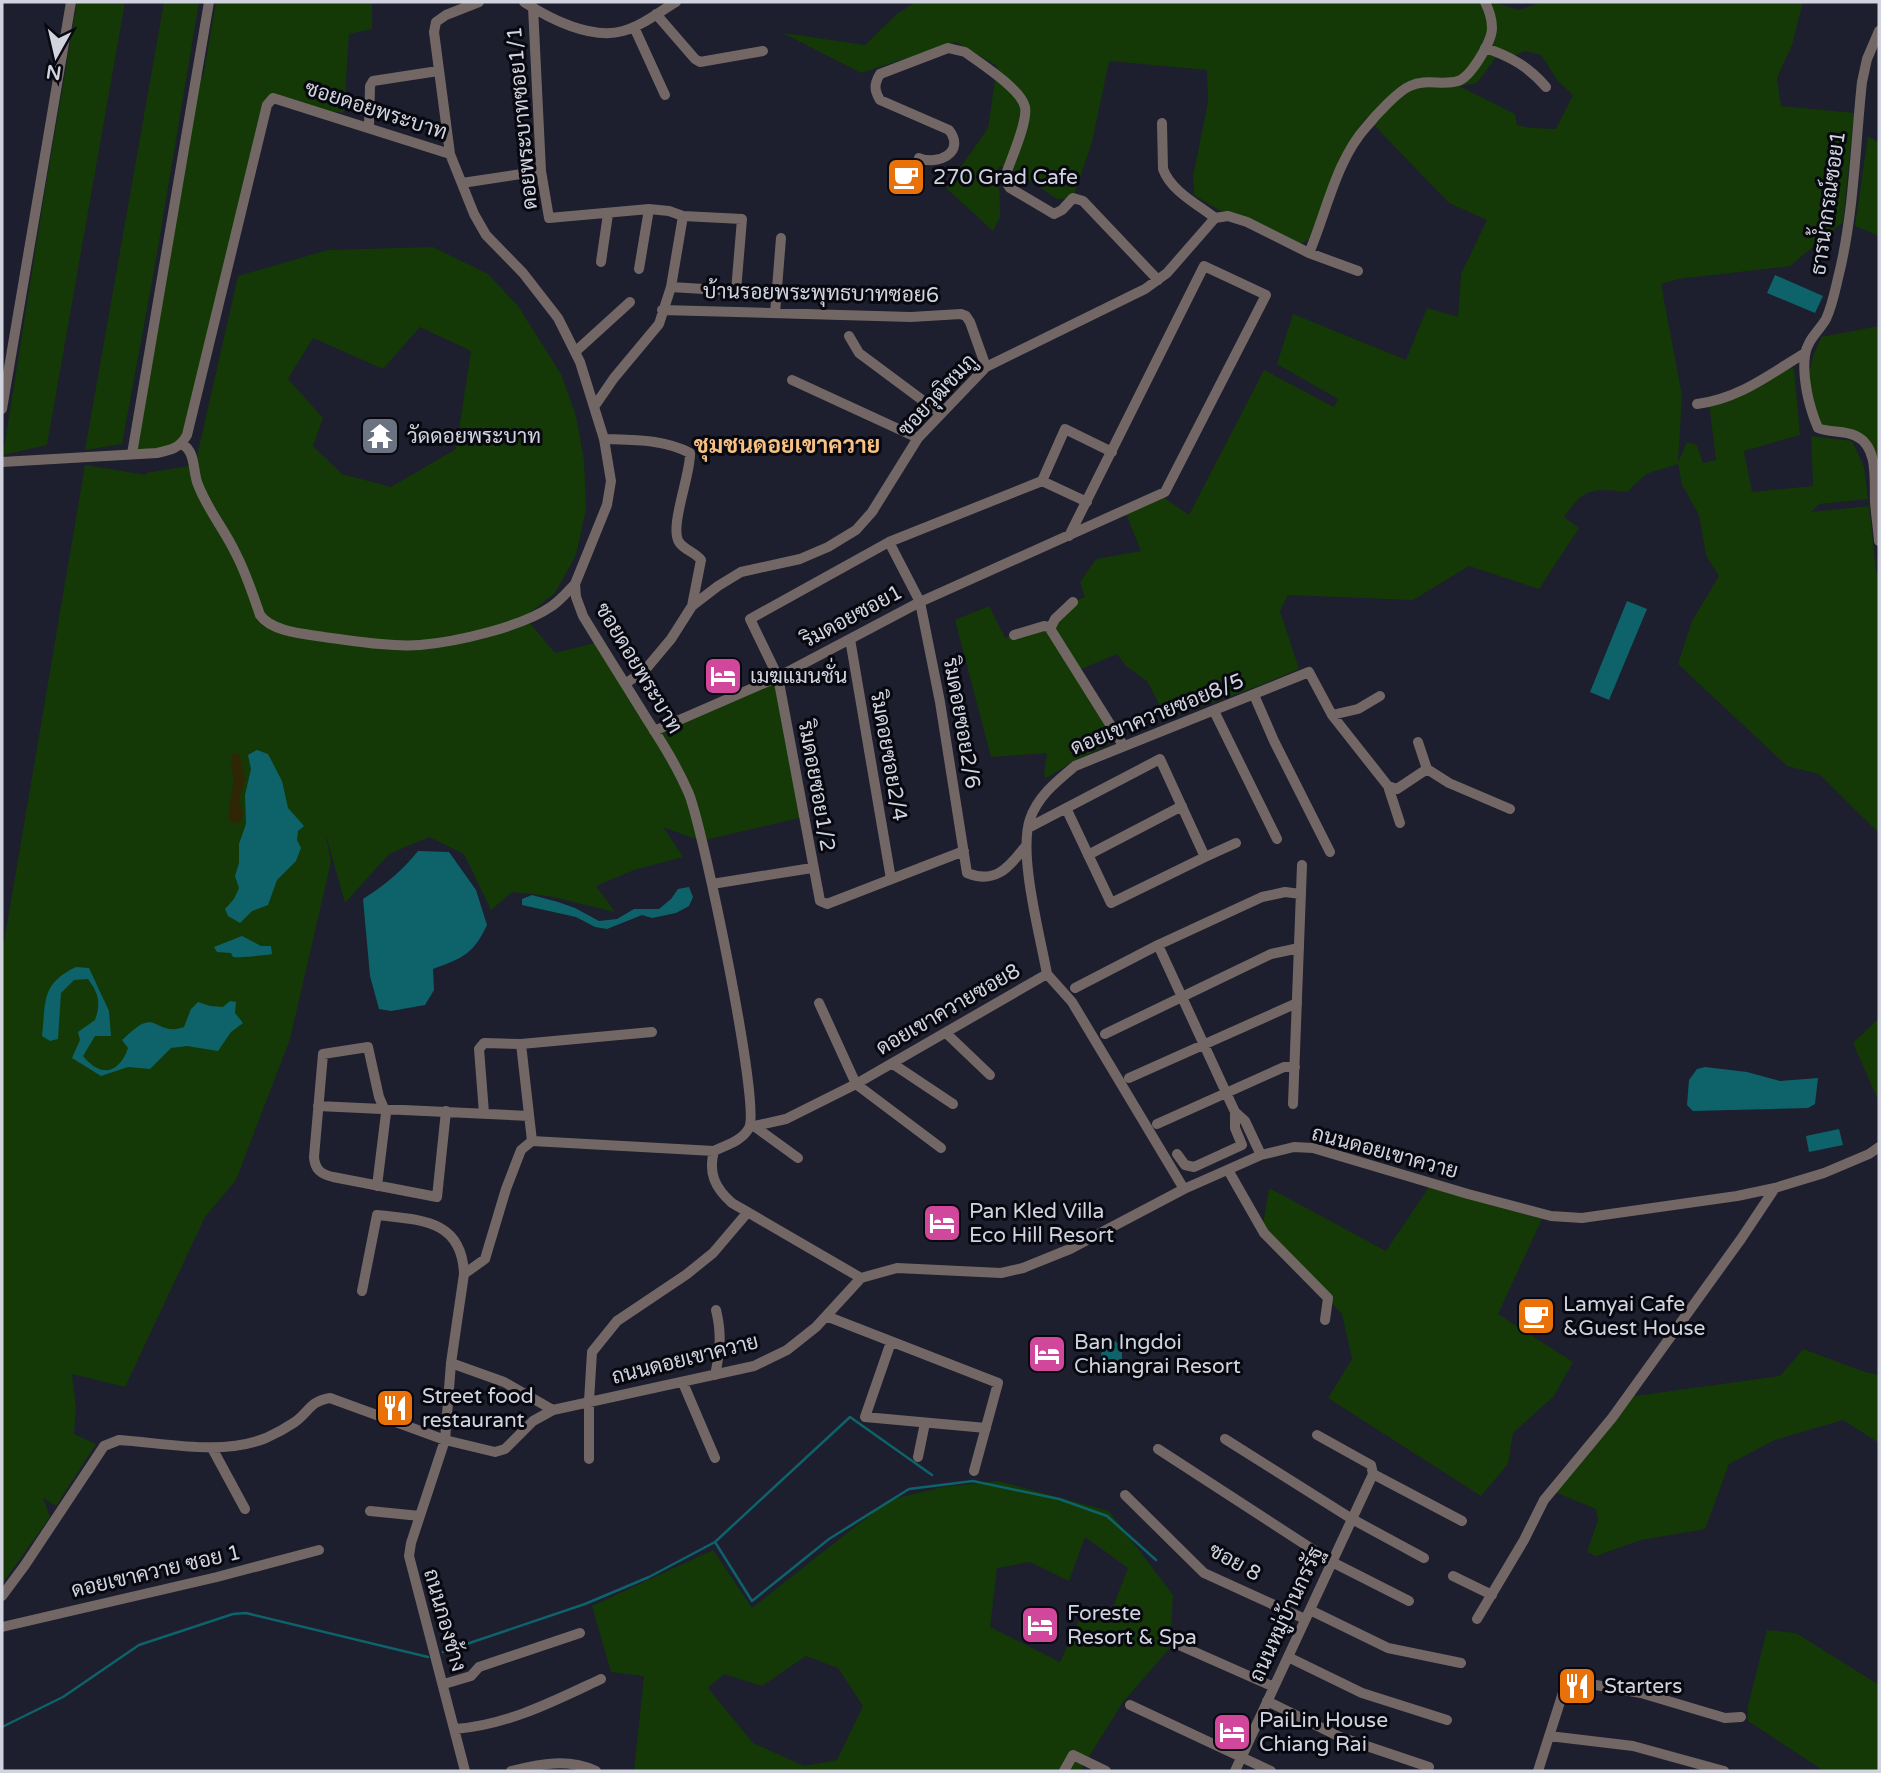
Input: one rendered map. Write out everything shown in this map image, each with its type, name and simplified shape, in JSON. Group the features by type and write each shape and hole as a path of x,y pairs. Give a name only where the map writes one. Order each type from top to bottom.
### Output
{"street":[{"path":"2,409 71,2"},
{"path":"132,454 209,2"},
{"path":"450,153 434,32 436,22 446,15 479,2"},
{"path":"529,5 557,20 594,32 613,33 634,27 676,2"},
{"path":"1309,253 1349,149 1368,124 1407,87 1424,81 1458,81 1467,76 1485,48 1492,31 1485,2"},
{"name":"ดอยพระบาทซอย1/1","path":"529,5 541,171 548,218 649,209 683,216 742,219 736,291 671,287"},
{"path":"656,14 700,62 763,51"},
{"path":"634,27 665,95"},
{"name":"ธารน้ำกรณ์ซอย1","path":"1805,353 1813,335 1826,320 1839,274 1846,242 1862,82 1867,59 1879,31"},
{"path":"919,158 929,161 949,154 954,150 955,137 949,130 880,100 875,92 875,82 880,74 948,48 957,48 1013,90 1023,102 1025,115 1006,174 1006,182 1010,188 1054,214 1073,198 1083,201 1158,280"},
{"path":"1485,48 1511,57 1537,76 1546,88"},
{"path":"369,127 370,86 373,81 438,71"},
{"name":"ซอยดอยพระบาท","path":"182,444 187,435 267,104 273,98 282,99 450,153 474,214 486,235 523,273 558,318 575,352 604,439 611,481 607,505 575,584 576,597 583,616 676,766 690,797 712,884 740,1029 752,1108 752,1126"},
{"path":"1162,123 1163,169 1166,176 1171,184 1215,218 1228,216 1247,222 1309,253 1358,271"},
{"path":"462,183 541,171"},
{"path":"639,269 649,209"},
{"path":"601,262 608,214"},
{"path":"594,407 614,378 659,324 671,287 683,216"},
{"name":"ซอยวุฒิชมภู","path":"625,684 645,670 692,606 718,586 741,572 800,559 828,547 856,530 872,512 918,438 986,367 1145,289 1167,273 1215,218"},
{"path":"775,313 781,238"},
{"name":"ริมดอยซอย1","path":"654,731 778,677 920,602 1165,492 1266,295 1204,266 1112,452"},
{"path":"575,352 631,302"},
{"name":"บ้านรอยพระพุทธบาทซอย6","path":"662,310 911,317 961,314 970,322 986,367"},
{"path":"849,336 859,353 941,414"},
{"path":"1697,404 1717,402 1736,395 1805,353 1806,382 1818,428 1835,433 1849,433 1863,440 1874,462 1879,541"},
{"path":"792,380 918,438"},
{"path":"889,542 1042,481 1065,429 1112,452 1069,536"},
{"path":"604,439 655,441 690,453 676,537 682,546 701,559 692,606"},
{"path":"2,462 169,451 182,444 190,448 192,467 200,491 236,554 263,620 274,626 330,638 419,645 499,629 532,618 554,605 575,584"},
{"path":"1042,481 1087,502"},
{"name":"ริมดอยซอย2/6","path":"889,542 920,602 940,702 964,851"},
{"name":"ริมดอยซอย1/2","path":"889,542 750,619 778,677 820,901 828,904 891,879"},
{"path":"1050,629 1055,619 1073,602"},
{"path":"1014,635 1044,626 1050,629 1123,745"},
{"name":"ริมดอยซอย2/4","path":"850,639 891,879"},
{"name":"ดอยเขาควายซอย8/5","path":"1047,974 1024,848 1030,818 1048,788 1075,766 1309,672 1332,715"},
{"path":"1254,695 1330,852"},
{"path":"1380,696 1358,709 1332,715 1388,786 1400,823"},
{"path":"1214,711 1277,839"},
{"path":"1418,742 1427,769 1449,783 1510,809"},
{"path":"1028,828 1160,758 1205,858"},
{"path":"1388,786 1396,789 1427,769"},
{"path":"1088,855 1182,806"},
{"path":"1066,808 1111,903 1236,844"},
{"path":"891,879 964,851 967,873 980,878 998,875 1024,848"},
{"path":"1293,1104 1302,866"},
{"path":"712,884 813,868"},
{"path":"1075,988 1158,945 1262,897 1285,892 1301,894"},
{"path":"1158,945 1235,1112 1245,1121 1261,1155"},
{"path":"1105,1034 1271,954 1299,948"},
{"name":"ดอยเขาควายซอย8","path":"752,1126 786,1119 856,1083 1047,974 1072,1002 1184,1189"},
{"path":"819,1003 856,1083 941,1148"},
{"path":"1129,1078 1297,1003"},
{"path":"484,1114 479,1049 481,1045 489,1042 521,1044 653,1032"},
{"path":"946,1033 990,1074"},
{"path":"521,1044 532,1141"},
{"path":"377,1186 386,1121 368,1047 323,1054 314,1157 318,1170 323,1175 377,1186 437,1197 446,1111"},
{"path":"893,1063 953,1104"},
{"path":"1157,1124 1284,1067 1294,1067"},
{"path":"318,1105 529,1116"},
{"path":"1177,1154 1185,1165 1194,1167 1242,1145 1235,1128 1235,1112"},
{"path":"362,1291 377,1215 420,1220 447,1231 460,1252 464,1274 485,1259 521,1150 532,1141 714,1151 741,1138 752,1126 798,1158"},
{"name":"ถนนดอยเขาควาย","path":"212,1448 265,1438 296,1421 318,1400 330,1398 445,1440 495,1452 505,1449 533,1421 553,1410 754,1366 787,1350 826,1317 861,1279 897,1268 1001,1273 1023,1269 1070,1249 1184,1189 1261,1155 1294,1147 1313,1148 1468,1194 1562,1217 1595,1216 1775,1188 1824,1173 1870,1154 1879,1147"},
{"path":"714,1151 710,1164 718,1190 747,1213 861,1279"},
{"path":"1228,1170 1262,1231 1328,1298 1325,1320"},
{"path":"1477,1619 1544,1500 1612,1418 1775,1188"},
{"path":"589,1459 592,1352 617,1321 705,1260 747,1213"},
{"name":"ถนนกองช้าง","path":"464,1274 451,1363 445,1440 411,1543 410,1566 444,1684 465,1771"},
{"path":"715,1375 721,1348 716,1310"},
{"path":"826,1317 998,1383 974,1471"},
{"path":"891,1342 865,1417 986,1428"},
{"path":"451,1363 504,1382 553,1410"},
{"path":"683,1382 715,1458"},
{"path":"918,1457 925,1423"},
{"path":"1317,1435 1371,1465 1373,1474 1462,1521"},
{"path":"1225,1438 1352,1519 1424,1558"},
{"path":"2,1596 104,1446 119,1440 212,1448 245,1509"},
{"path":"1158,1449 1332,1562 1409,1601"},
{"name":"ถนนหมู่บ้านกรรัฐ","path":"1235,1771 1373,1474"},
{"name":"ซอย 8","path":"1125,1496 1204,1573 1388,1648 1461,1663"},
{"path":"370,1511 420,1516"},
{"name":"ดอยเขาควาย ซอย 1","path":"2,1627 217,1577 319,1550"},
{"path":"1453,1576 1492,1595"},
{"path":"444,1684 471,1676 479,1667 580,1633"},
{"path":"1180,1645 1274,1687"},
{"path":"1288,1657 1362,1693 1447,1720"},
{"path":"455,1729 476,1728 527,1713 601,1679"},
{"path":"1538,1771 1567,1680 1641,1693 1725,1718 1741,1717"},
{"path":"1267,1701 1340,1737 1429,1767"},
{"path":"1130,1705 1271,1771"},
{"path":"1549,1736 1633,1746 1724,1771"},
{"path":"1064,1771 1073,1755 1106,1771"},
{"path":"511,1771 543,1763 585,1766 596,1771"}],"shaded area":[{"path":"77,2 125,2 47,445 3,455 43,202"},
{"path":"164,2 199,2 154,271 122,444 85,450"},
{"path":"216,2 376,2 372,4 372,29 349,34 344,113 266,101 182,444 132,454 196,79 203,77"},
{"path":"916,2 1493,2 1519,10 1541,2 1803,2 1792,45 1777,78 1781,106 1854,113 1843,222 1790,266 1678,279 1661,284 1682,396 1678,462 1687,442 1697,445 1703,463 1716,460 1709,403 1782,370 1794,368 1800,435 1744,451 1752,492 1813,486 1811,436 1852,441 1864,467 1868,499 1819,504 1811,512 1869,506 1876,571 1879,573 1879,833 1819,774 1787,766 1678,664 1692,621 1719,576 1706,555 1699,515 1682,485 1678,464 1646,474 1627,492 1597,490 1578,500 1564,517 1579,528 1539,589 1469,566 1413,600 1288,595 1280,611 1299,669 1167,719 1147,681 1126,666 1117,654 1077,671 1050,629 1073,602 1085,597 1080,582 1096,559 1141,551 1125,511 1160,495 1189,515 1264,370 1334,407 1338,399 1277,364 1293,314 1406,360 1427,308 1458,317 1461,274 1487,220 1449,203 1366,117 1348,146 1309,239 1301,244 1219,210 1194,195 1193,176 1208,102 1207,70 1109,61 1092,142 1073,198 1057,199 1016,171 999,166 1000,217 993,231 946,188 988,128 997,66 956,42 861,73 783,33 865,45 897,14","holes":["1525,51 1541,55 1558,81 1573,95 1556,129 1517,125 1515,114 1459,86 1477,83 1499,53 1511,57"]},
{"path":"1868,136 1879,143 1879,236 1855,226"},
{"path":"433,247 488,274 518,306 561,374 576,416 584,460 586,509 576,555 555,593 517,623 529,622 555,653 599,642 654,731 778,677 803,817 701,841 663,827 683,857 634,870 596,886 615,912 548,896 512,892 491,910 464,854 429,837 389,854 345,903 325,832 331,862 290,1039 236,1180 205,1217 125,1387 72,1374 76,1409 74,1434 96,1444 56,1506 43,1498 50,1517 2,1584 2,954 85,465 146,475 195,465 238,276 328,250","holes":["420,327 471,351 456,449 391,487 342,474 313,446 323,418 288,379 313,338 383,369"]},
{"path":"1775,275 1823,296 1815,313 1767,293"},
{"path":"1879,326 1879,454 1876,462 1868,440 1863,435 1834,429 1819,421 1811,400 1810,369 1821,337"},
{"path":"1627,601 1647,609 1609,700 1590,692"},
{"path":"989,606 1005,638 1045,628 1116,741 1046,778 1044,775 1047,753 991,757 955,620"},
{"path":"257,750 268,754 282,781 288,808 304,826 298,831 297,840 301,848 296,861 277,880 268,905 252,911 240,923 228,916 225,909 239,888 235,876 239,863 239,844 246,824 245,795 251,769 248,755"},
{"path":"418,851 449,852 476,890 487,925 477,943 466,954 433,969 434,990 425,1005 391,1011 379,1009 370,976 363,899 393,877"},
{"path":"689,887 693,897 689,906 676,913 652,918 642,915 607,929 595,927 576,917 522,905 522,899 532,895 575,908 599,921 617,919 634,909 659,909 678,889"},
{"path":"242,936 261,946 271,946 272,954 233,957 231,953 217,952 214,947"},
{"path":"76,967 89,968 109,1011 111,1036 95,1036 83,1056 96,1068 115,1068 128,1048 122,1040 142,1024 149,1022 171,1029 184,1027 191,1009 198,1002 223,1007 230,1001 236,1002 235,1013 243,1023 231,1032 218,1051 187,1046 171,1048 150,1069 128,1067 101,1076 72,1058 80,1040 78,1032 95,1020 98,1009 97,994 88,979 74,980 61,993 58,1039 50,1041 42,1036 47,994 56,980"},
{"path":"1879,1018 1879,1102 1853,1043"},
{"path":"1705,1067 1747,1072 1780,1081 1818,1078 1815,1104 1808,1108 1693,1111 1687,1105 1689,1080 1697,1069"},
{"path":"1839,1129 1843,1145 1809,1152 1806,1136"},
{"path":"1429,1187 1542,1219 1498,1314 1573,1362 1554,1396 1513,1433 1508,1464 1481,1496 1328,1398 1352,1359 1342,1314 1262,1231 1269,1188 1386,1251"},
{"path":"1115,1341 1122,1346 1125,1366 1120,1373 1104,1370 1101,1354 1105,1344"},
{"path":"1803,1349 1879,1375 1879,1443 1843,1420 1775,1440 1729,1464 1705,1529 1641,1540 1596,1556 1587,1552 1598,1520 1596,1509 1552,1491 1625,1401 1635,1396 1780,1376"},
{"path":"998,1481 1109,1511 1173,1595 1170,1648 1123,1702 1080,1771 634,1771 644,1676 611,1672 592,1606 713,1550 752,1608 889,1500 943,1487","holes":["1085,1537 1128,1568 1107,1623 1083,1612 1060,1662 990,1627 997,1568 1030,1562 1069,1581","806,1656 838,1668 863,1706 837,1760 804,1766 753,1743 708,1688 724,1674 762,1686"]},
{"path":"1767,1630 1796,1633 1879,1685 1879,1771 1824,1771 1748,1721 1748,1706"}],"sand":[{"path":"232,754 240,756 245,780 239,800 242,820 235,824 229,820 229,815 233,784"}],"waterway":[{"path":"443,1652 585,1604 649,1577 715,1542 850,1417 932,1475"},
{"path":"715,1542 752,1601 829,1539 909,1489 973,1481 1059,1499 1107,1516 1156,1560"},
{"path":"2,1727 63,1697 139,1645 233,1614 246,1613 428,1657"}],"place":[{"name":"270 Grad Cafe","path":"906,177"},
{"name":"วัดดอยพระบาท","path":"380,436"},
{"name":"เมฆแมนชั่น","path":"723,676"},
{"name":"Pan Kled Villa Eco Hill Resort","path":"942,1223"},
{"name":"Lamyai Cafe &Guest House","path":"1536,1316"},
{"name":"Ban Ingdoi Chiangrai Resort","path":"1047,1354"},
{"name":"Street food restaurant","path":"395,1408"},
{"name":"Foreste Resort & Spa","path":"1040,1625"},
{"name":"Starters","path":"1577,1686"},
{"name":"PaiLin House Chiang Rai","path":"1232,1732"}],"district":[{"name":"ชุมชนดอยเขาควาย","path":"787,445"}]}
